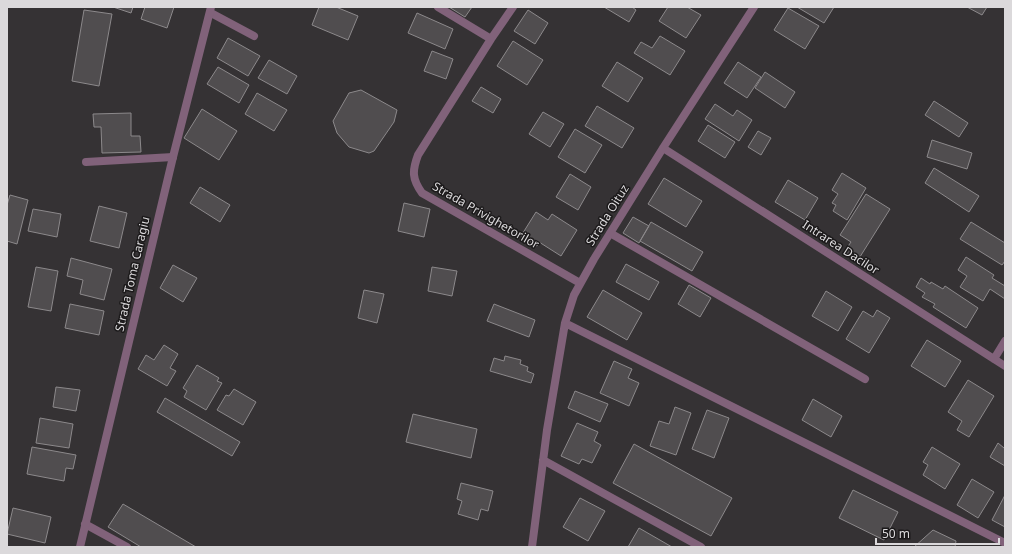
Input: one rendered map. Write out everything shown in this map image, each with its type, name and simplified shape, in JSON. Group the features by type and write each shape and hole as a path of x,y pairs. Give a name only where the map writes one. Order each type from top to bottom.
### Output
{"street":[{"path":"438,7 491,40"},
{"name":"Strada Privighetorilor","path":"513,7 418,155 414,165 413,174 416,184 422,193 580,283"},
{"name":"Strada Oituz","path":"532,547 543,460 565,323 569,307 580,283 610,233 754,7"},
{"path":"211,10 254,36"},
{"name":"Strada Toma Caragiu","path":"80,547 173,157 211,10"},
{"name":"Intrarea Dacilor","path":"663,148 1005,366"},
{"path":"86,162 173,157"},
{"path":"610,233 865,379"},
{"path":"565,323 1005,543"},
{"path":"994,359 1005,341"},
{"path":"543,460 701,547"},
{"path":"85,524 127,547"}],"building":[{"path":"113,7 133,7 131,13"},
{"path":"145,7 174,7 167,28 141,19"},
{"path":"319,7 336,7 358,16 348,40 312,25"},
{"path":"449,7 472,7 465,17"},
{"path":"604,7 632,7 636,10 629,22"},
{"path":"668,7 687,7 701,15 686,38 659,21"},
{"path":"797,7 834,7 824,23"},
{"path":"967,7 987,7 982,15"},
{"path":"788,8 819,26 805,49 774,30"},
{"path":"84,10 112,14 99,86 72,81"},
{"path":"528,10 548,23 535,44 514,31"},
{"path":"417,13 453,29 445,49 408,33"},
{"path":"660,36 685,51 670,75 634,53 641,42 652,48"},
{"path":"228,38 260,56 248,76 217,58"},
{"path":"513,41 543,60 527,85 497,66"},
{"path":"432,51 453,59 446,79 424,71"},
{"path":"269,60 297,76 287,94 258,78"},
{"path":"617,62 643,78 628,102 602,86"},
{"path":"738,62 761,77 747,98 724,83"},
{"path":"218,67 249,85 239,103 207,84"},
{"path":"765,72 795,92 785,108 755,88"},
{"path":"481,87 501,99 493,113 472,101"},
{"path":"361,90 397,110 394,122 374,151 369,153 349,147 337,133 333,121 349,93"},
{"path":"257,93 287,110 274,131 245,114"},
{"path":"934,101 968,123 959,137 925,115"},
{"path":"715,104 733,116 737,110 752,120 739,141 705,119"},
{"path":"597,106 634,128 622,148 585,126"},
{"path":"202,109 237,131 219,160 184,138"},
{"path":"543,112 564,124 550,147 529,134"},
{"path":"131,113 131,136 140,136 141,152 102,153 101,127 94,127 93,114"},
{"path":"708,125 735,142 725,158 698,141"},
{"path":"575,129 602,145 585,173 558,157"},
{"path":"758,131 771,138 761,155 748,147"},
{"path":"932,140 972,153 967,169 927,157"},
{"path":"934,168 979,196 969,212 925,183"},
{"path":"842,173 866,188 847,220 833,211 836,205 832,203 838,194 832,190"},
{"path":"570,174 591,187 578,210 556,197"},
{"path":"664,178 702,201 686,227 648,204"},
{"path":"788,180 818,198 805,220 775,202"},
{"path":"200,187 230,205 220,222 190,203"},
{"path":"866,194 890,209 858,260 844,252 851,242 840,235"},
{"path":"10,195 28,200 17,244 7,241 7,205"},
{"path":"404,203 430,209 424,237 398,231"},
{"path":"99,206 127,213 119,248 90,241"},
{"path":"33,209 61,214 57,237 28,231"},
{"path":"536,212 548,220 552,214 577,230 561,256 539,242 537,246 521,236"},
{"path":"633,217 649,226 639,243 623,233"},
{"path":"651,222 703,252 692,271 640,241"},
{"path":"971,222 1005,243 1005,261 1002,265 960,239"},
{"path":"966,257 994,275 992,278 1005,286 1005,299 990,289 983,301 960,287 967,276 958,270"},
{"path":"71,258 112,269 104,300 80,294 83,280 67,276"},
{"path":"626,264 659,282 649,300 616,282"},
{"path":"173,265 197,278 183,302 160,288"},
{"path":"36,267 58,271 51,311 28,307"},
{"path":"432,267 457,271 452,296 428,291"},
{"path":"921,278 930,284 931,282 943,289 945,286 978,308 966,328 933,307 935,304 922,297 925,293 916,287"},
{"path":"689,285 711,298 700,317 678,304"},
{"path":"364,290 384,294 377,323 358,318"},
{"path":"603,290 642,313 627,340 587,317"},
{"path":"826,291 852,307 838,331 812,316"},
{"path":"70,304 104,311 99,335 65,328"},
{"path":"494,304 535,320 529,337 487,321"},
{"path":"877,310 890,318 869,353 846,339 863,311 873,317"},
{"path":"927,340 961,361 945,387 911,366"},
{"path":"164,345 178,354 170,368 176,371 167,386 138,369 146,355 154,360"},
{"path":"505,356 521,360 520,364 528,367 527,371 534,374 531,383 490,371 494,358 504,361"},
{"path":"614,361 632,369 628,378 639,383 629,406 600,393"},
{"path":"197,365 219,378 217,381 222,383 206,410 184,397 187,391 183,388"},
{"path":"968,380 994,396 969,437 957,430 962,421 948,412"},
{"path":"56,387 80,390 76,411 53,407"},
{"path":"234,389 256,402 243,425 217,410 226,395 229,396"},
{"path":"575,391 608,404 600,422 568,408"},
{"path":"165,398 240,442 232,456 157,412"},
{"path":"813,399 842,416 831,437 802,420"},
{"path":"675,407 691,413 676,455 650,446 659,421 669,424"},
{"path":"707,410 729,418 714,458 692,449"},
{"path":"413,414 477,429 471,458 406,442"},
{"path":"40,418 73,424 69,448 36,443"},
{"path":"577,423 598,432 594,441 601,445 592,463 582,459 579,464 561,456"},
{"path":"998,443 1004,448 1005,447 1005,466 990,457"},
{"path":"634,444 732,498 711,536 613,483"},
{"path":"32,447 76,455 73,469 66,468 64,481 27,474"},
{"path":"932,447 960,464 945,489 923,475 928,465 923,462"},
{"path":"972,479 994,492 978,518 957,505"},
{"path":"461,483 493,491 488,511 481,509 478,520 458,514 462,501 457,499"},
{"path":"853,490 898,512 884,540 839,518"},
{"path":"1005,495 1005,527 992,520"},
{"path":"580,498 605,511 588,541 563,527"},
{"path":"123,504 196,547 141,547 108,527"},
{"path":"13,508 51,517 45,543 7,534"},
{"path":"639,528 672,547 628,547"},
{"path":"933,530 956,541 955,547 914,547"}]}
